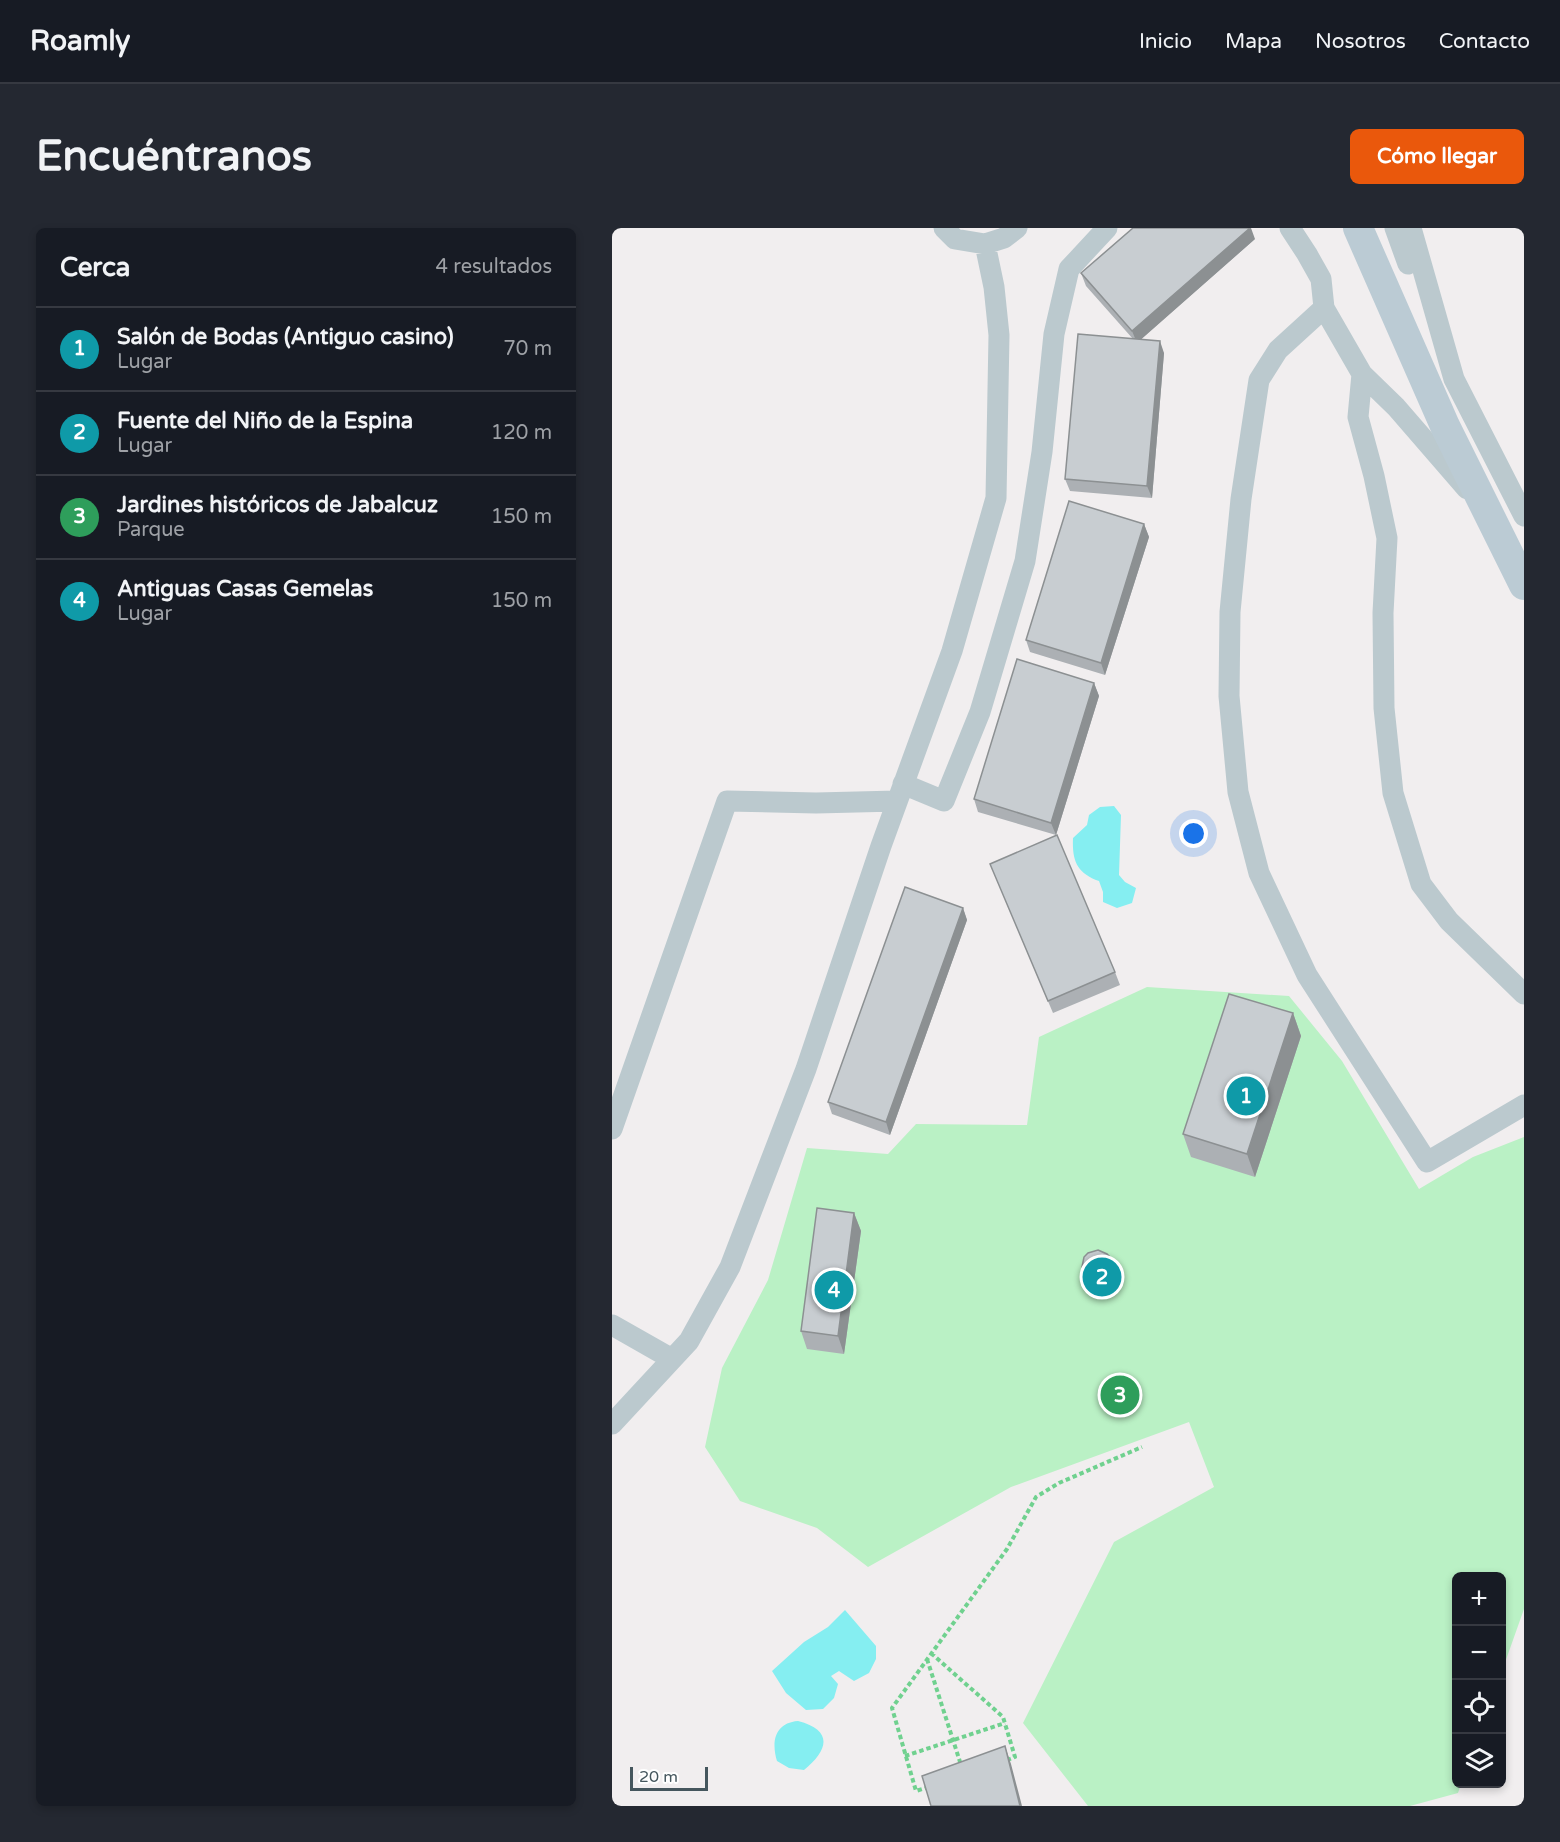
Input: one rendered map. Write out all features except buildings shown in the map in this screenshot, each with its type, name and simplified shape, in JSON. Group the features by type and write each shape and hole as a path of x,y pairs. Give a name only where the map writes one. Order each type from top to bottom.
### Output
{"main road":[{"path":"1358,228 1445,426 1524,585"}],"street":[{"path":"945,228 955,239 985,244 1004,238 1017,228"},
{"path":"612,1129 727,801 816,803 900,792 944,801 980,712 1024,561 1042,452 1054,334 1069,269 1107,228"},
{"path":"1290,228 1321,279 1324,309 1362,374 1395,406 1489,514"},
{"path":"1395,228 1424,308 1454,379 1524,516"},
{"path":"1412,228 1454,379"},
{"path":"612,1424 689,1341 730,1267 806,1069 900,792 952,651 996,498 999,334 994,287 985,244"},
{"path":"1324,309 1278,350 1259,380 1241,499 1230,612 1229,696 1238,792 1258,873 1306,975 1427,1162 1524,1105"},
{"path":"1362,374 1358,417 1374,476 1387,538 1383,614 1384,708 1393,793 1421,884 1449,921 1524,994"},
{"path":"612,1325 672,1359"}],"path":[{"path":"935,1784 916,1791 892,1708 1007,1549 1036,1497 1059,1483 1142,1447"},
{"path":"931,1653 1003,1717 1015,1758 1005,1761"},
{"path":"927,1659 964,1775"},
{"path":"905,1756 1005,1723"}],"green space":[{"path":"1147,987 1289,996 1342,1061 1419,1189 1473,1157 1524,1137 1524,1609 1506,1660 1506,1572 1452,1572 1452,1788 1460,1788 1458,1793 1410,1806 1088,1806 1023,1723 1114,1542 1214,1487 1189,1422 1011,1487 868,1567 817,1528 740,1501 705,1447 722,1368 768,1280 807,1148 888,1154 916,1124 1027,1125 1039,1037"}],"water":[{"path":"1114,806 1121,815 1119,875 1125,882 1136,888 1132,903 1117,908 1103,902 1103,892 1099,881 1086,874 1077,865 1073,846 1073,838 1087,825 1089,815 1100,807"},
{"path":"845,1610 876,1646 876,1659 869,1673 854,1681 839,1671 831,1676 838,1684 834,1698 823,1709 806,1710 786,1693 772,1671 804,1642 828,1627"},
{"path":"798,1721 817,1730 824,1741 819,1755 804,1770 789,1768 777,1761 775,1754 775,1740 780,1729 790,1722"}],"place":[{"name":"Salón de Bodas (Antiguo casino)","path":"1246,1096"},
{"name":"Fuente del Niño de la Espina","path":"1102,1277"},
{"name":"Antiguas Casas Gemelas","path":"834,1290"},
{"name":"Jardines históricos de Jabalcuz","path":"1120,1395"}]}
